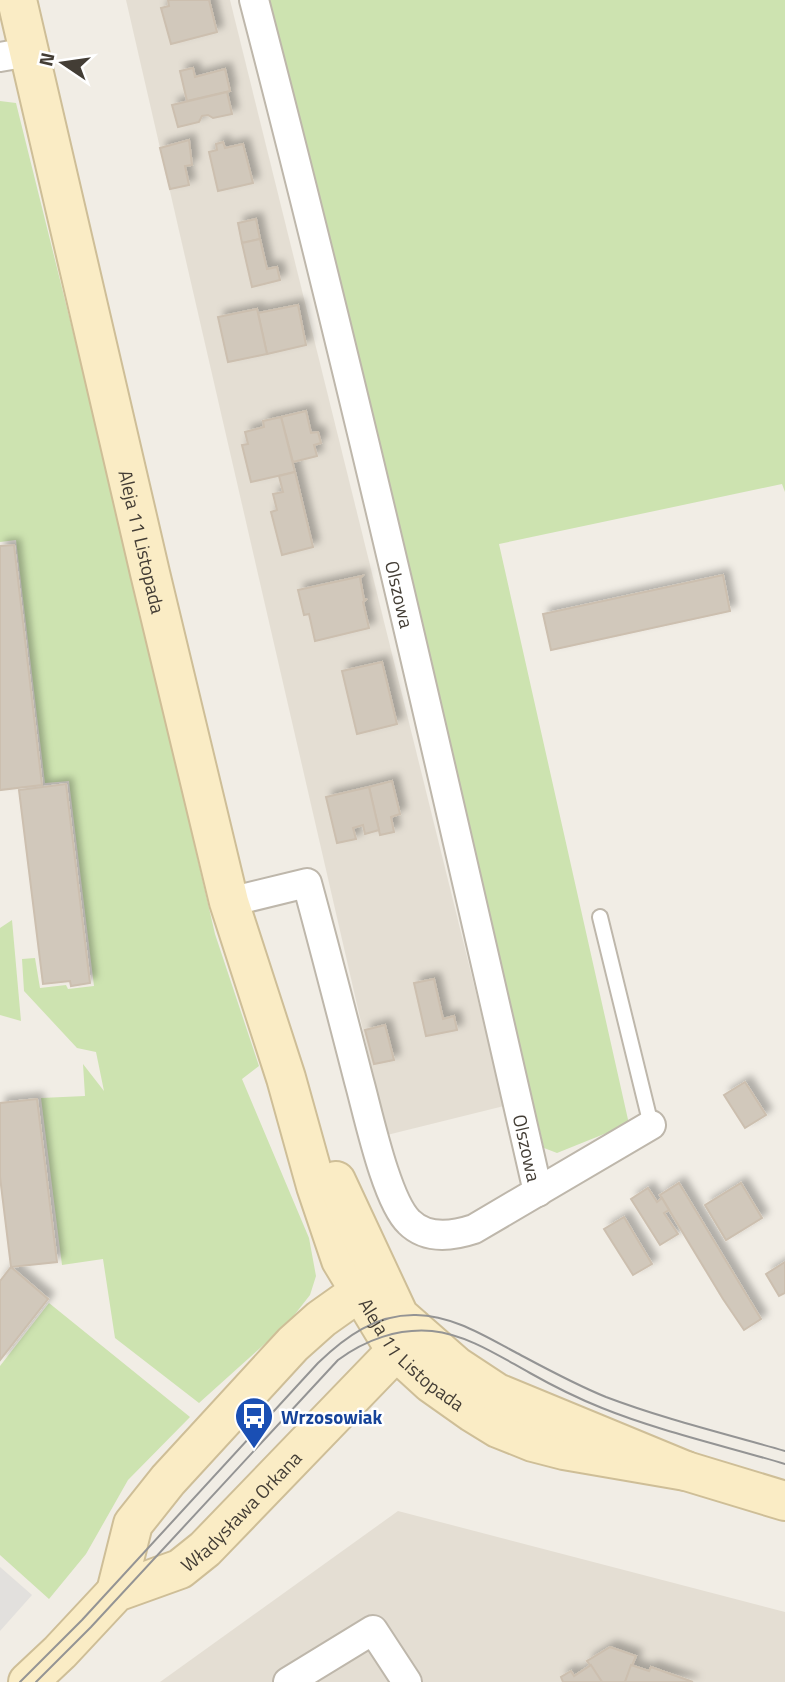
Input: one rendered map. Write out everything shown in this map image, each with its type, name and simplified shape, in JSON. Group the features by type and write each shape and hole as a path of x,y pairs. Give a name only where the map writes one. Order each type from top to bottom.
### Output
{"street":[{"name":"Aleja 11 Listopada","path":"17,0 15,54 144,546 229,902 286,1078 316,1186 341,1259 359,1292"},
{"name":"Olszowa","path":"254,0 303,190 411,638 538,1192"},
{"path":"229,902 307,883 379,1156 400,1211 410,1223 421,1230 452,1236 474,1229 651,1125"},
{"name":"Aleja 11 Listopada","path":"286,1078 397,1333 497,1393 686,1471 785,1502"},
{"path":"359,1292 397,1333"},
{"name":"Władysława Orkana","path":"116,1592 132,1524 293,1344 321,1319 359,1292"},
{"name":"Władysława Orkana","path":"28,1682 116,1592 180,1569 205,1549 397,1333"},
{"path":"288,1682 373,1630 407,1682"}],"lane":[{"path":"600,917 651,1125"}],"shaded area":[{"path":"126,0 230,0 504,1106 387,1135"},
{"path":"398,1511 785,1612 785,1682 160,1682"},
{"path":"0,1567 32,1595 0,1631"}],"green space":[{"path":"267,0 785,0 785,492 782,484 499,544 629,1124 557,1153 544,1148"},
{"path":"0,101 16,103 105,461 215,934 259,1066 242,1079 309,1238 316,1276 310,1295 288,1323 199,1403 115,1338 103,1259 62,1265 41,1098 85,1096 83,1064 104,1091 96,1052 77,1048 24,991 22,959 35,958 40,988 94,986 69,781 45,783 16,540 0,542"},
{"path":"12,920 21,1021 0,1015 0,928"},
{"path":"49,1303 190,1417 128,1480 86,1554 49,1599 0,1555 0,1366"}],"building":[{"path":"168,0 209,0 217,32 171,44 161,8 169,6"},
{"path":"193,68 195,77 225,69 230,91 187,101 180,71"},
{"path":"227,92 232,114 213,118 202,116 199,122 178,127 172,105"},
{"path":"189,140 192,165 185,166 189,185 170,189 160,148"},
{"path":"223,142 225,148 243,144 253,183 218,191 209,152 217,150 216,144"},
{"path":"256,219 260,239 242,243 238,223"},
{"path":"260,239 267,269 277,267 280,280 252,287 242,243"},
{"path":"298,305 306,345 267,354 258,313"},
{"path":"257,309 267,354 228,362 218,317"},
{"path":"306,411 311,433 318,432 321,443 314,445 317,456 293,462 281,417"},
{"path":"281,417 295,472 251,482 242,445 248,444 245,432 264,427 263,421"},
{"path":"295,472 313,547 282,555 271,512 277,510 273,494 283,492 279,476"},
{"path":"14,545 42,785 0,790 0,546"},
{"path":"723,575 730,611 551,650 543,614"},
{"path":"362,576 360,578 364,600 367,599 363,602 369,628 315,641 309,614 304,615 298,590"},
{"path":"382,662 397,724 357,734 342,671"},
{"path":"392,781 400,814 391,817 394,832 380,835 369,787"},
{"path":"66,784 90,983 71,986 70,981 43,984 19,790"},
{"path":"369,787 379,830 365,834 363,825 353,828 356,839 337,843 326,797"},
{"path":"434,979 443,1019 454,1016 457,1030 426,1036 414,983"},
{"path":"385,1025 394,1060 374,1064 365,1030"},
{"path":"745,1082 766,1115 745,1128 724,1095"},
{"path":"37,1099 57,1262 11,1267 0,1177 0,1103"},
{"path":"679,1183 761,1319 744,1330 660,1195"},
{"path":"741,1183 762,1218 726,1240 705,1205"},
{"path":"648,1188 657,1202 662,1198 669,1210 664,1213 678,1234 660,1245 631,1199"},
{"path":"624,1217 652,1264 633,1275 604,1229"},
{"path":"785,1262 785,1293 779,1296 766,1274"},
{"path":"11,1267 48,1299 0,1360 0,1281"},
{"path":"610,1647 636,1656 625,1682 602,1682 587,1661"},
{"path":"591,1665 602,1682 563,1682 561,1677 571,1671 574,1676"},
{"path":"631,1665 649,1671 651,1667 693,1682 625,1682"}],"tram line":[{"path":"20,1682 82,1620 318,1363 350,1336 388,1318 430,1316 455,1323 606,1397 785,1451"},
{"path":"36,1682 91,1627 338,1360 382,1337 407,1331 432,1331 458,1337 602,1408 669,1431 785,1464"}],"place":[{"name":"Wrzosowiak","path":"254,1450"}]}
